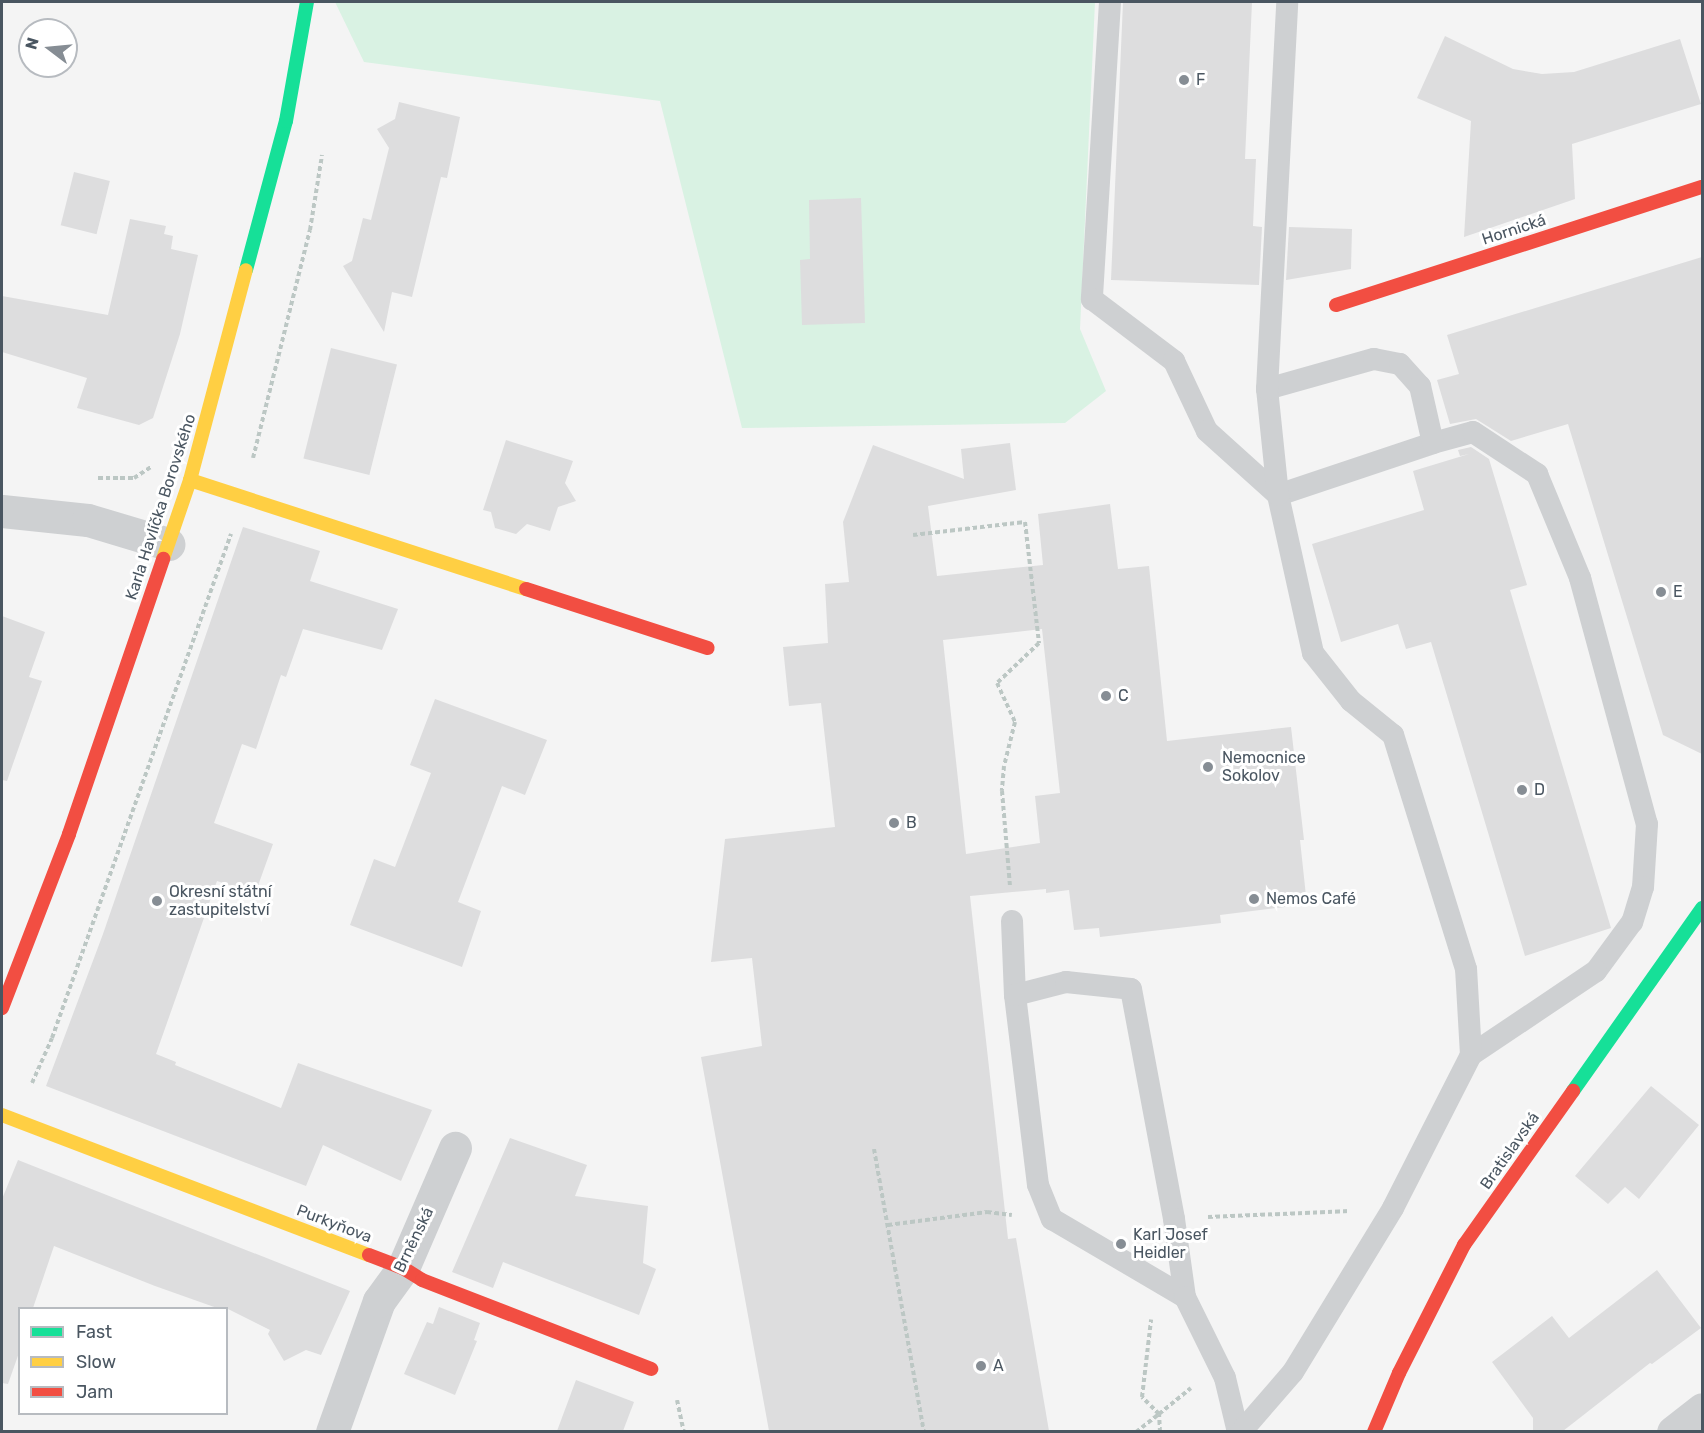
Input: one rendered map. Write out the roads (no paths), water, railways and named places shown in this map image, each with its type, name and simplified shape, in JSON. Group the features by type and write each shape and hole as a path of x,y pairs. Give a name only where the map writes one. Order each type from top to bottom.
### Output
{"street":[{"name":"Karla Havlíčka Borovského","path":"2,1008 69,834 190,480 286,121 307,2"},
{"name":"Hornická","path":"1336,305 1702,187"},
{"path":"190,480 708,648"},
{"path":"2,512 88,520 168,543"},
{"name":"Bratislavská","path":"1374,1431 1399,1373 1464,1245 1702,908"},
{"name":"Purkyňova","path":"2,1114 403,1268 422,1280 651,1369"},
{"name":"Brněnská","path":"332,1431 379,1301 403,1268 455,1148"},
{"path":"1673,1431 1702,1408"}],"lane":[{"path":"1110,2 1092,299 1174,361 1207,431 1278,495"},
{"path":"1287,2 1267,389 1278,495 1313,653 1351,702 1393,735 1466,969 1471,1055"},
{"path":"1267,389 1374,359 1400,364 1420,386 1433,443"},
{"path":"1240,1431 1293,1372 1388,1217 1471,1055 1596,971 1632,922 1643,887 1647,824 1580,578 1537,474 1473,432 1433,443 1278,495"},
{"path":"1012,921 1015,994 1038,1185 1052,1219 1185,1298"},
{"path":"1015,994 1066,982 1131,989 1174,1219 1185,1298 1224,1378 1240,1431"}],"place":[{"name":"F","path":"1184,80"},
{"name":"E","path":"1661,592"},
{"name":"C","path":"1106,696"},
{"name":"Nemocnice Sokolov","path":"1208,767"},
{"name":"D","path":"1522,790"},
{"name":"B","path":"894,823"},
{"name":"Nemos Café","path":"1254,899"},
{"name":"Okresní státní zastupitelství","path":"157,901"},
{"name":"Karl Josef Heidler","path":"1121,1244"},
{"name":"A","path":"981,1366"}]}
